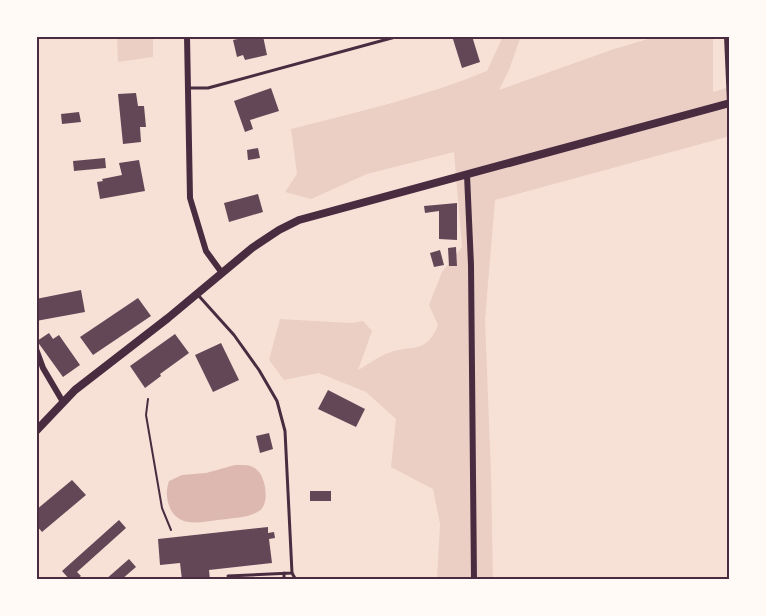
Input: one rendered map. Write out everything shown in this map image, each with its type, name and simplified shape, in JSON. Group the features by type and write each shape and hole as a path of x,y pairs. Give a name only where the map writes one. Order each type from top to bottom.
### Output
{"street":[{"path":"187,36 190,198 197,228 206,251 222,273"},
{"path":"36,430 75,390 261,242 299,220 730,103 727,36"},
{"path":"467,175 471,265 474,580"},
{"path":"36,349 43,368 63,402"}],"lane":[{"path":"188,88 208,88 399,36"},
{"path":"197,294 234,335 260,370 277,401 285,431 292,573 296,580"},
{"path":"284,573 284,580"},
{"path":"228,576 292,573"}],"path":[{"path":"148,399 146,414 162,508 171,530"}],"shaded area":[{"path":"117,36 153,36 153,57 118,62"},
{"path":"503,36 521,36 499,90 614,49 658,36 713,36 713,92 730,87 730,136 495,200 485,320 493,580 437,580 440,524 433,489 391,467 396,419 366,392 319,373 284,380 269,360 280,319 351,323 363,321 372,331 358,370 384,355 397,350 418,347 428,341 438,325 429,305 442,272 462,247 454,152 367,174 311,199 285,192 297,174 291,129 415,96 487,71"},
{"path":"235,465 255,468 263,479 266,497 259,511 245,516 197,522 184,521 174,514 167,498 169,481 182,475 206,473"}],"building":[{"path":"263,36 267,55 245,60 243,55 237,57 233,40"},
{"path":"452,36 472,36 480,62 462,68"},
{"path":"271,88 279,111 250,120 253,129 245,132 234,101"},
{"path":"136,93 138,106 144,106 146,127 140,127 141,142 123,144 118,94"},
{"path":"79,112 81,122 62,124 61,114"},
{"path":"258,148 260,158 248,160 247,150"},
{"path":"105,158 106,168 74,171 73,161"},
{"path":"139,160 145,191 100,199 97,182 122,175 119,163"},
{"path":"258,194 263,212 229,222 224,203"},
{"path":"457,203 457,240 439,239 439,211 425,213 424,206"},
{"path":"456,247 457,266 449,266 448,248"},
{"path":"440,250 444,265 434,267 430,253"},
{"path":"81,290 85,312 36,321 36,299"},
{"path":"138,298 151,316 93,355 80,337"},
{"path":"49,333 53,339 59,335 80,365 63,377 37,341"},
{"path":"175,334 189,353 145,388 130,366"},
{"path":"221,343 239,380 213,392 195,355"},
{"path":"328,390 365,409 356,427 318,409"},
{"path":"269,433 273,449 260,453 256,436"},
{"path":"72,480 86,495 42,532 36,525 36,510"},
{"path":"310,491 331,491 331,501 310,501"},
{"path":"119,520 126,528 77,572 81,576 76,580 70,580 62,571"},
{"path":"268,527 268,533 274,532 275,538 269,539 272,563 209,570 210,580 182,580 180,563 160,565 158,539"},
{"path":"129,559 136,567 121,580 105,580"}]}
